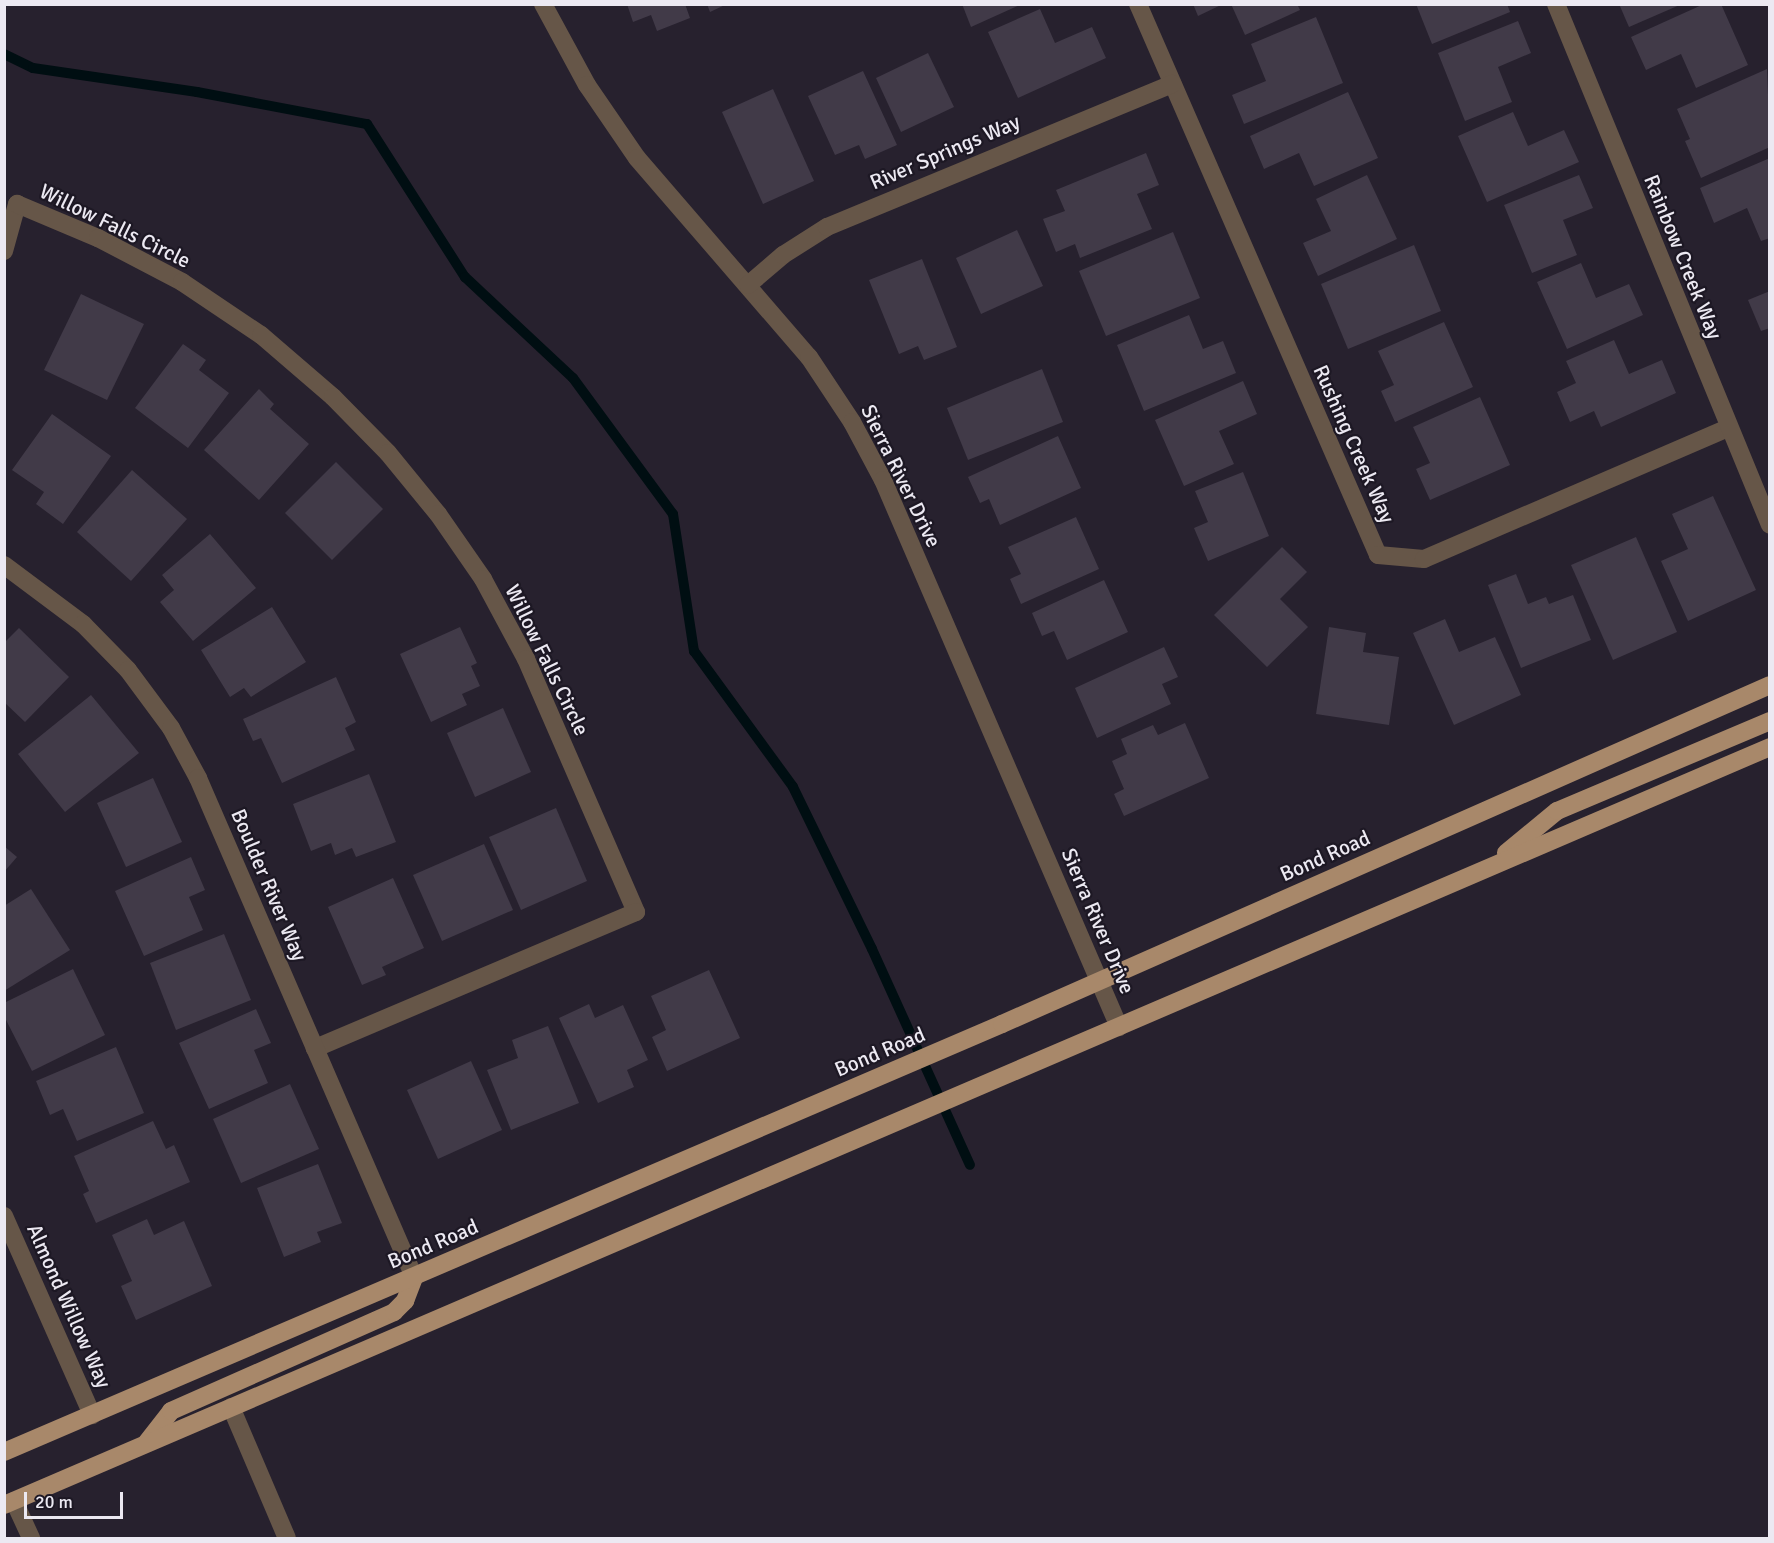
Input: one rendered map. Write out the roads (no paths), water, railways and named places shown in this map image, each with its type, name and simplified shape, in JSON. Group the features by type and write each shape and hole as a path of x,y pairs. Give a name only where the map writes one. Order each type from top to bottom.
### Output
{"main road":[{"name":"Bond Road","path":"4,1452 1002,1024 1770,685"},
{"path":"1491,866 1557,811 1770,721"},
{"path":"9,1503 1770,747"},
{"path":"146,1443 171,1411 394,1312 405,1301 414,1277"}],"street":[{"name":"Sierra River Drive","path":"543,4 587,85 636,158 692,226 748,285 809,357 852,422 883,480 1119,1027"},
{"name":"Rushing Creek Way","path":"1138,4 1378,555 1424,559 1728,428"},
{"name":"Rainbow Creek Way","path":"1556,4 1728,428 1770,525"},
{"name":"River Springs Way","path":"748,285 783,255 827,227 1173,84"},
{"name":"Willow Falls Circle","path":"4,251 17,204 140,260 182,282 261,335 333,397 388,453 438,514 483,579 526,658 636,912 315,1048"},
{"name":"Boulder River Way","path":"4,565 83,624 128,670 171,728 198,778 414,1277"},
{"name":"Almond Willow Way","path":"4,1216 92,1415"},
{"path":"231,1407 287,1539"},
{"path":"9,1503 31,1539"}],"waterway":[{"path":"4,54 33,68 197,92 367,124 465,277 573,378 673,514 694,651 793,787 872,949 970,1165"}]}
